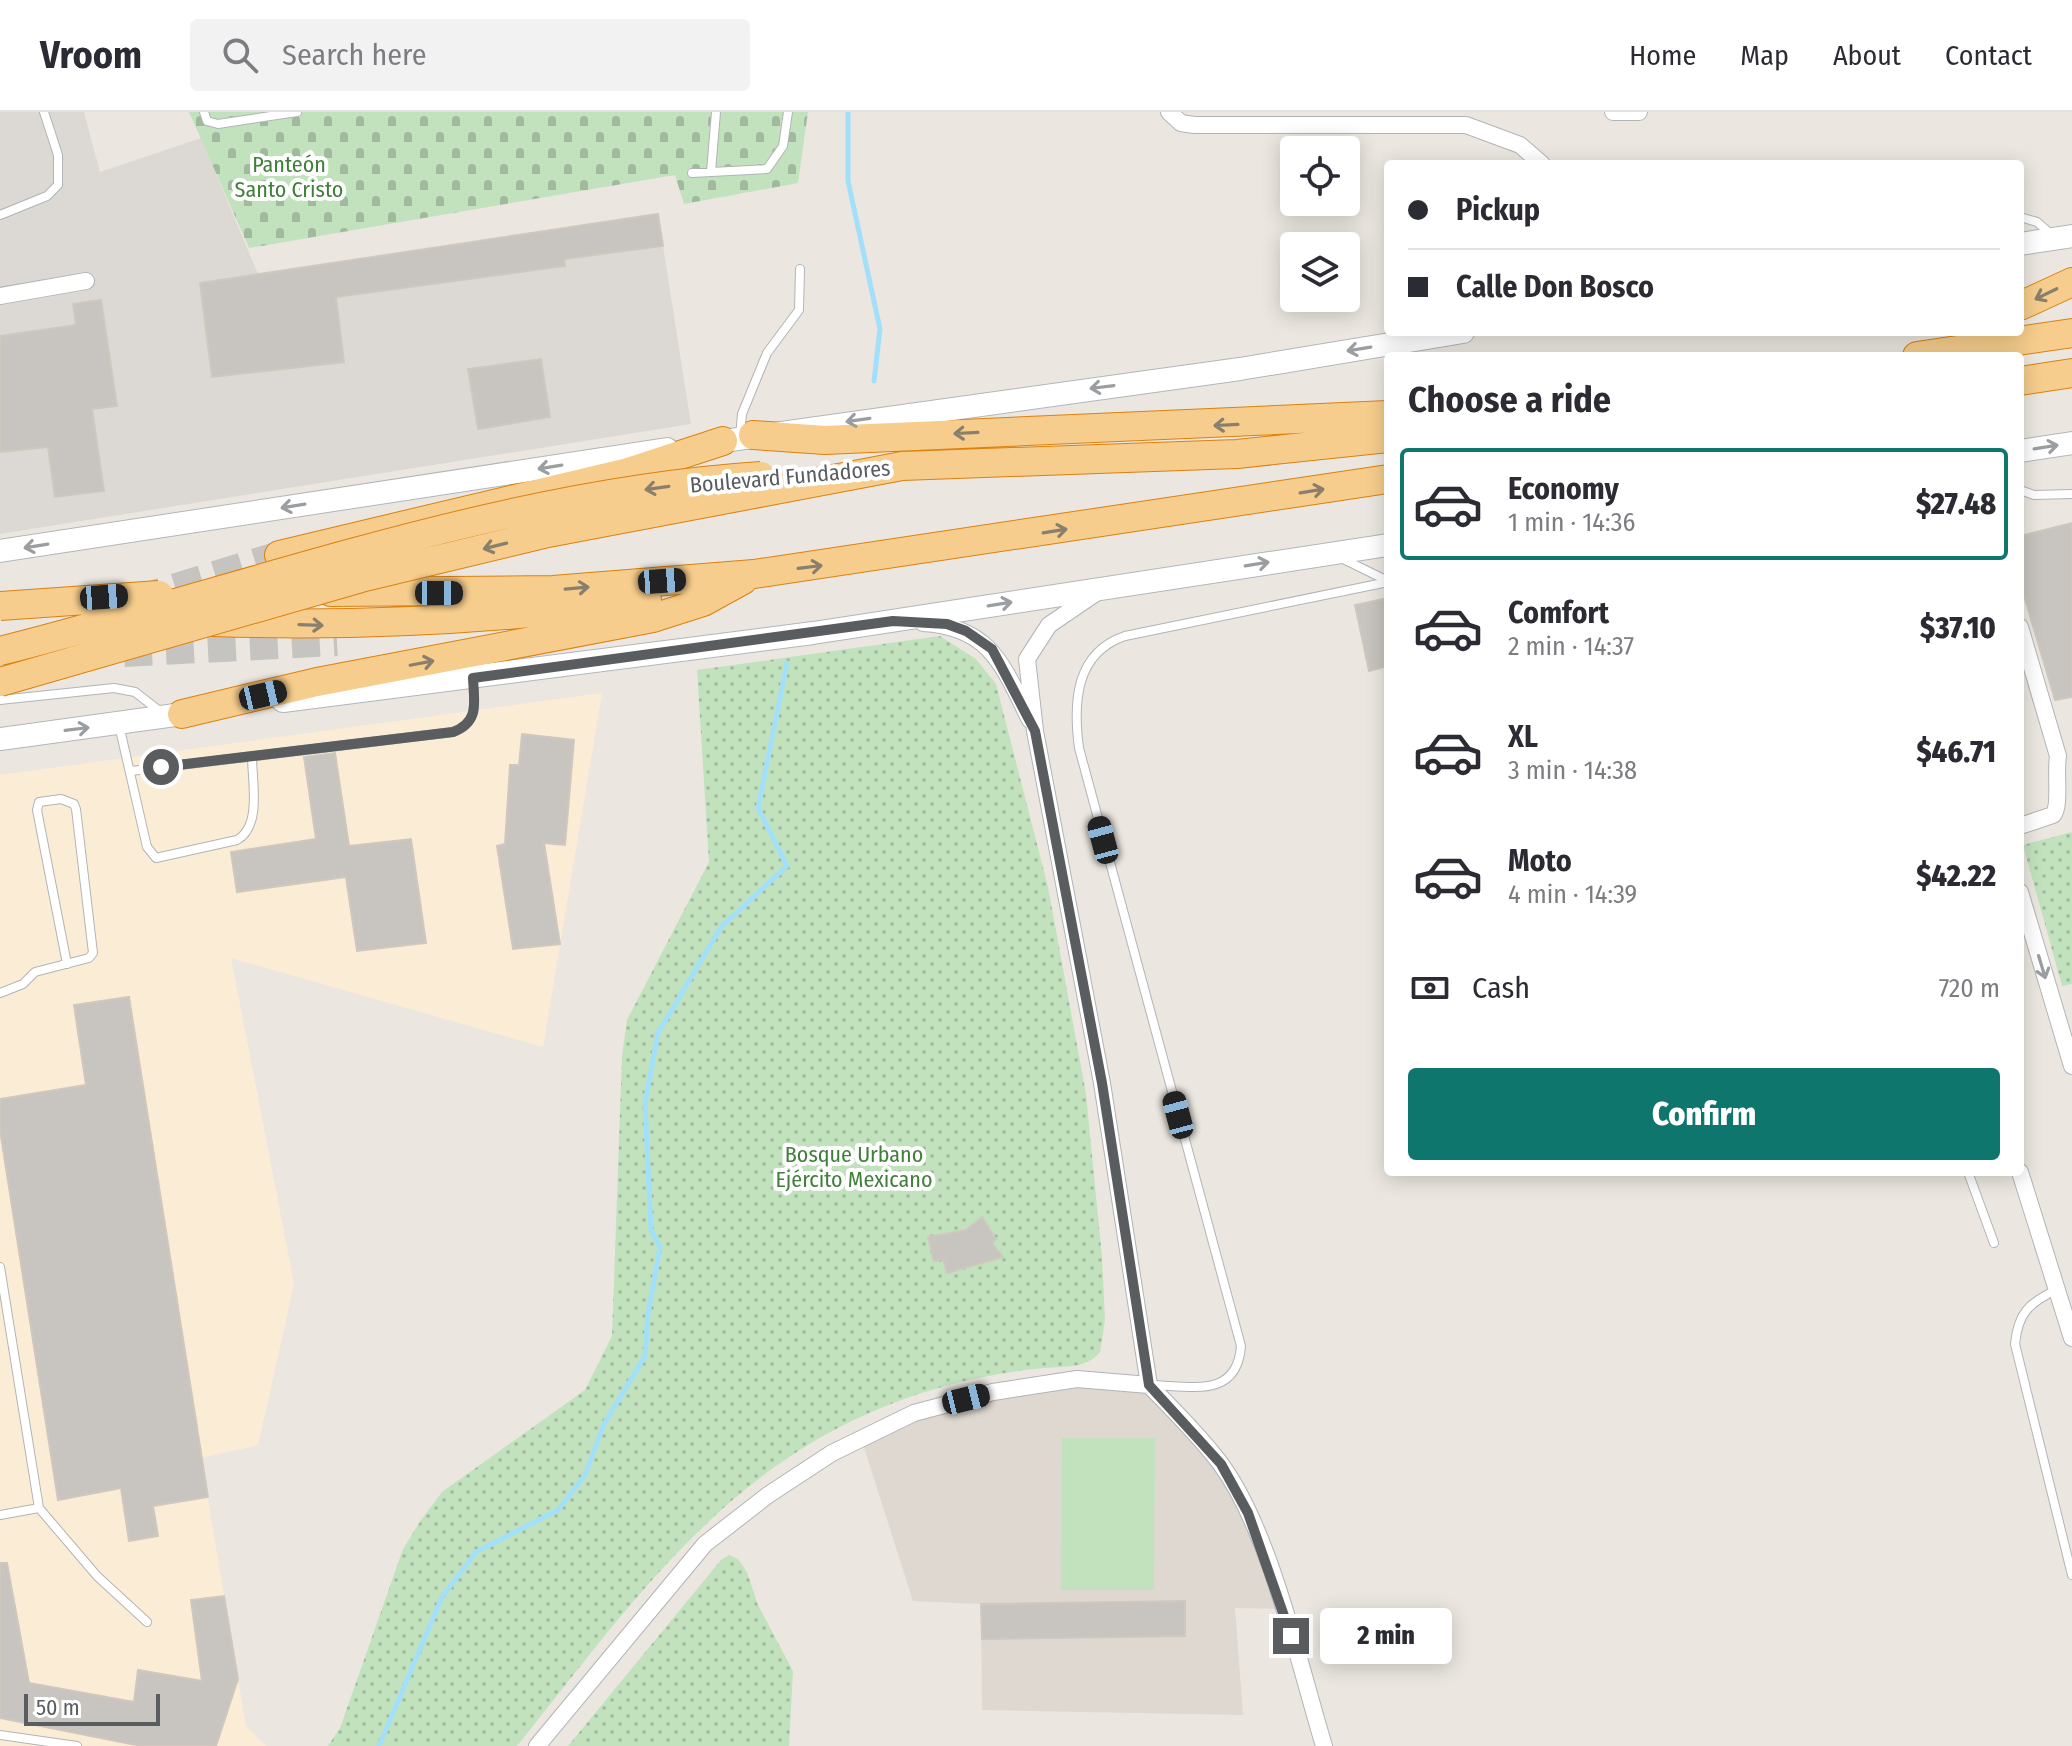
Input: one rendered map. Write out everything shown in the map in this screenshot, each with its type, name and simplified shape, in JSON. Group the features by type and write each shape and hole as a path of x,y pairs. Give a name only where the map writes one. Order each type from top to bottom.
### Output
{"highway":[{"path":"2024,304 2072,282"},
{"path":"1944,352 2072,333"},
{"path":"1903,352 1945,336"},
{"path":"2024,380 2072,373"},
{"path":"279,555 628,472 739,438 899,425 1384,415"},
{"name":"Boulevard Fundadores","path":"0,651 248,580 548,507 720,478 902,466 1237,454 1384,438"},
{"path":"0,682 361,578 548,533 902,466"},
{"path":"0,606 128,596 553,590 754,574 867,560 1384,480"},
{"path":"337,642 397,641 517,630 660,607 754,574"},
{"path":"174,715 317,682 653,618 703,602 754,574"},
{"path":"0,623 149,620 326,626 507,616 692,594"}],"main road":[{"path":"2024,243 2063,237"},
{"path":"899,425 1439,336"},
{"path":"0,551 739,438"},
{"path":"2024,450 2072,443"},
{"path":"0,739 813,633 1384,545"}],"street":[{"path":"1169,112 1181,123 1194,125 1466,125 1520,145 1537,160"},
{"path":"1613,112 1639,112"},
{"path":"0,296 86,281"},
{"path":"1103,588 1049,625 1036,640 1027,659 1035,731 1102,1083 1149,1385 1221,1464 1248,1513 1278,1591 1324,1746"},
{"path":"893,621 947,624 966,631 992,649 1035,731"},
{"path":"2024,641 2058,756 2054,775 2058,806 2053,815 2024,825"},
{"path":"2058,756 2072,768"},
{"path":"2024,905 2072,1066"},
{"path":"2021,1176 2072,1338"},
{"path":"537,1746 705,1544 768,1495 832,1453 914,1413 993,1392 1077,1379 1149,1385"}],"lane":[{"path":"0,215 47,196 58,185 58,155 44,112"},
{"path":"204,112 207,121 218,124 297,112"},
{"path":"711,172 716,112"},
{"path":"692,173 767,169 783,146 788,112"},
{"path":"2024,218 2063,237"},
{"path":"739,438 742,414 763,361 799,310 800,269"},
{"path":"2024,491 2034,495 2072,494"},
{"path":"1330,552 1384,580"},
{"path":"1149,1385 1213,1387 1232,1377 1240,1364 1241,1346 1079,748 1074,713 1077,691 1094,656 1113,640 1384,583"},
{"path":"131,771 465,728 475,713 473,678"},
{"path":"0,700 125,689 174,715"},
{"path":"118,724 147,847 150,854 163,858 246,835 252,821 252,756"},
{"path":"0,993 23,984 35,972 67,964 89,958 94,949 76,809 68,800 61,799 39,802 37,810 67,964"},
{"path":"1969,1176 1994,1243"},
{"path":"0,1267 39,1508 97,1576 147,1622"},
{"path":"2057,1290 2024,1310 2017,1322 2015,1344 2072,1575"},
{"path":"0,1515 39,1508"},
{"path":"0,1735 77,1746"}],"shaded area":[{"path":"0,112 84,112 100,172 201,138 258,274 658,214 691,424 0,534"},
{"path":"602,693 543,1047 231,958 294,1284 258,1445 201,1458 246,1726 266,1746 0,1746 0,775"},
{"path":"1044,1383 1149,1385 1221,1464 1283,1609 1235,1608 1243,1715 982,1710 981,1604 913,1601 861,1438 914,1413"}],"green space":[{"name":"Panteón Santo Cristo","path":"189,112 808,112 798,183 684,204 675,175 249,248"},
{"name":"Bosque Urbano Ejército Mexicano","path":"940,636 976,659 996,684 1048,887 1086,1094 1102,1257 1105,1320 1100,1352 1082,1364 977,1378 890,1404 813,1442 762,1476 673,1557 517,1746 328,1746 340,1728 403,1549 421,1520 442,1492 585,1390 612,1336 622,1056 627,1020 709,862 697,670"},
{"path":"2072,832 2072,984 2062,986 2024,845"},
{"path":"1062,1438 1155,1438 1154,1590 1061,1590"},
{"path":"729,1555 738,1559 747,1572 758,1605 793,1671 789,1746 568,1746 721,1560"}],"building":[{"path":"658,214 663,246 564,259 565,266 336,297 344,362 212,377 200,283"},
{"path":"101,300 117,406 92,409 104,491 55,497 48,447 0,452 0,336 76,325 73,304"},
{"path":"541,359 550,417 478,429 468,369"},
{"path":"2072,523 2072,697 2055,700 2024,595 2024,535"},
{"path":"1384,599 1384,667 1369,671 1355,605"},
{"path":"522,734 574,740 565,845 544,843 560,944 513,949 497,846 505,844 510,765 519,765"},
{"path":"335,753 349,846 411,839 426,943 357,951 346,877 237,892 231,852 316,839 304,757"},
{"path":"129,997 208,1497 153,1506 158,1536 129,1541 121,1488 58,1500 0,1130 0,1099 86,1085 74,1005"},
{"path":"982,1217 996,1239 992,1243 1003,1257 947,1273 943,1259 934,1261 928,1237 966,1230"},
{"path":"0,1563 7,1563 29,1683 134,1702 138,1670 202,1681 191,1600 224,1596 238,1679 216,1746 141,1746 0,1718"},
{"path":"1185,1601 1185,1636 982,1639 981,1604"}],"waterway":[{"path":"848,112 848,181 880,329 874,381"},
{"path":"379,1746 442,1597 476,1552 558,1510 585,1475 604,1424 645,1356 648,1314 660,1247 651,1230 645,1103 658,1033 721,927 787,866 758,808 787,663"}],"tunnel":[{"path":"135,600 279,555"},
{"path":"124,653 337,642"},
{"path":"0,667 47,660"}],"route":[{"path":"161,767 453,732 465,728 475,713 473,678 567,663 893,621 947,624 966,631 992,649 1035,731 1102,1083 1149,1385 1221,1464 1248,1513 1278,1591 1291,1636"}]}
